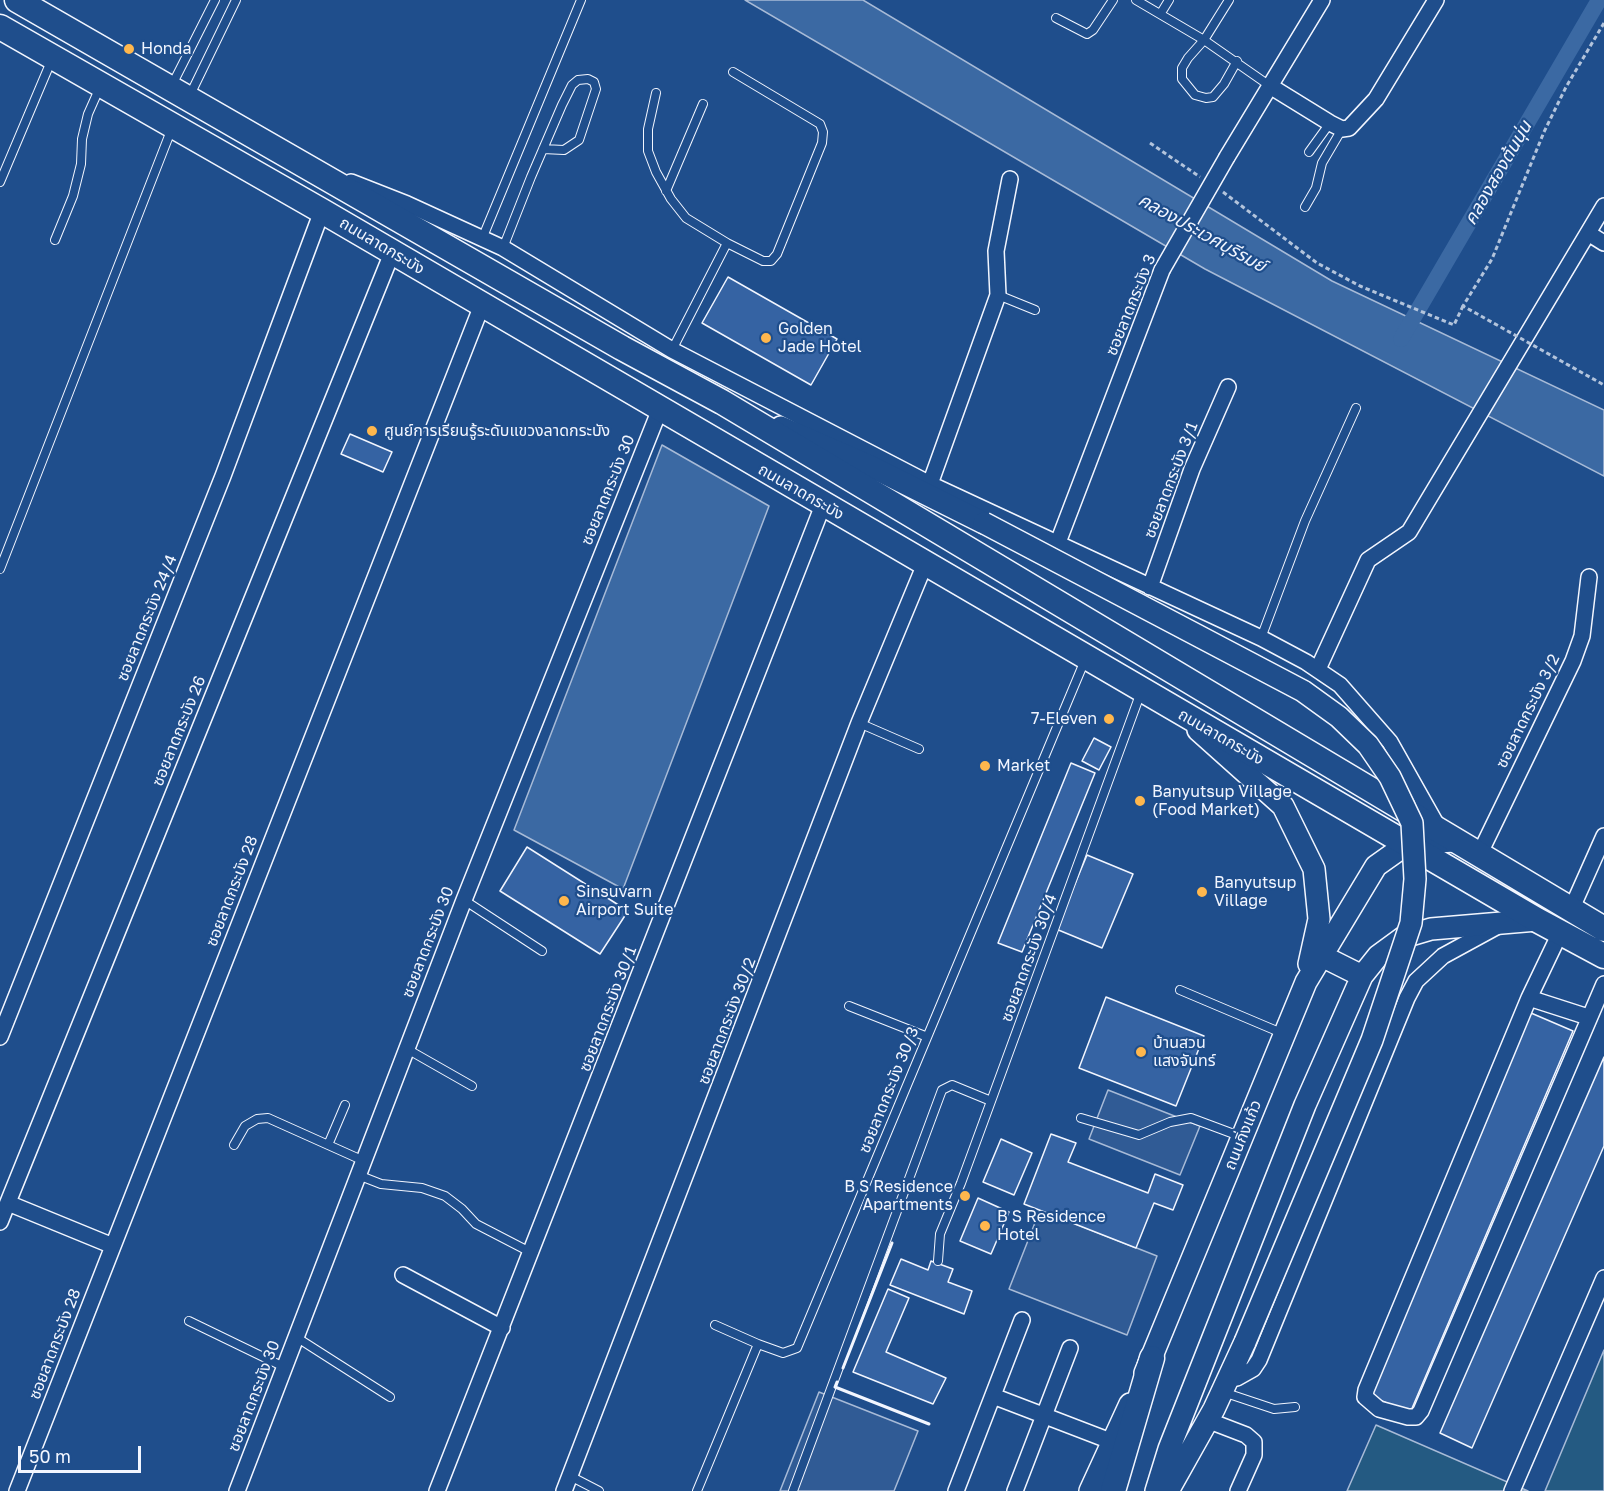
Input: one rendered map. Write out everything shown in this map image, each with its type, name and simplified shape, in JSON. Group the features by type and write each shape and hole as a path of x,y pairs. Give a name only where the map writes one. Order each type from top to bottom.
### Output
{"main road":[{"name":"ถนนลาดกระบัง","path":"17,0 287,157 722,402 1448,836 1479,855 1566,920 1604,956"},
{"name":"ถนนลาดกระบัง","path":"0,27 322,211 1086,659 1537,920 1566,920 1604,929"},
{"path":"208,147 222,119"},
{"path":"722,402 868,465 984,523 1303,691 1339,717 1368,745 1390,777 1412,823 1415,879 1411,922 1372,1040 1245,1342 1207,1420 1168,1491"},
{"path":"1177,711 1283,806 1314,869 1319,919 1306,982"},
{"path":"1407,843 1448,836"},
{"name":"ถนนกิ่งแก้ว","path":"1090,1491 1152,1358 1306,982 1376,866 1407,843"},
{"path":"1155,1491 1169,1449 1305,1105 1362,976 1378,956 1404,937 1431,928 1460,924 1501,924 1537,920"},
{"path":"1322,956 1362,976"},
{"path":"1113,1491 1152,1358"}],"street":[{"name":"ซอยลาดกระบัง 3","path":"1057,545 1162,270 1322,0"},
{"path":"1270,86 1336,126 1354,124 1376,99 1436,0"},
{"path":"287,157 408,204 502,248 672,350 930,484 1261,638 1318,669 1340,685 1390,742 1448,836"},
{"path":"930,484 998,295 996,251 1010,179"},
{"path":"1318,669 1368,560 1409,532 1604,206"},
{"name":"ซอยลาดกระบัง 24/4","path":"0,1037 223,476 322,211"},
{"path":"1588,233 1604,243"},
{"name":"ซอยลาดกระบัง 26","path":"0,1222 392,253"},
{"name":"ซอยลาดกระบัง 28","path":"17,1491 482,305"},
{"name":"ซอยลาดกระบัง 3/1","path":"1150,587 1192,469 1228,387"},
{"name":"ซอยลาดกระบัง 30","path":"237,1491 464,900 660,409"},
{"name":"ซอยลาดกระบัง 30/1","path":"437,1491 823,505"},
{"name":"ซอยลาดกระบัง 30/2","path":"564,1491 859,723 925,564"},
{"name":"ซอยลาดกระบัง 3/2","path":"1479,855 1573,661 1582,636 1588,577"},
{"path":"1604,836 1599,860 1566,920 1529,998 1366,1390 1365,1397 1379,1409 1408,1417 1416,1417 1421,1411 1604,984"},
{"path":"1224,1386 1253,1369 1259,1360 1346,1143 1416,981 1443,957 1501,924"},
{"path":"1529,998 1588,1017"},
{"path":"8,1203 113,1245"},
{"path":"403,1275 502,1328"},
{"path":"1512,1491 1604,1278"},
{"path":"956,1491 1022,1320"},
{"path":"1015,1491 1070,1348"},
{"path":"993,1395 1113,1442"},
{"path":"1207,1420 1246,1435 1254,1442 1254,1455 1238,1491"}],"lane":[{"path":"179,94 216,0"},
{"path":"179,94 236,0"},
{"path":"482,239 581,0"},
{"path":"1056,18 1087,34 1093,30 1113,0"},
{"path":"1136,0 1204,40 1270,86"},
{"path":"1161,14 1168,0"},
{"path":"1229,0 1204,40 1182,68 1185,86 1195,95 1206,98 1218,93 1237,62"},
{"path":"0,182 53,58"},
{"path":"656,93 648,129 648,152 666,191 686,218 727,243 764,261 771,261 777,254 822,143 823,132 820,124 733,72"},
{"path":"502,248 543,149 572,85 578,80 588,79 594,82 596,89 579,140 564,150 543,149"},
{"path":"55,240 73,196 81,164 82,139 88,114 100,86"},
{"path":"666,191 703,104"},
{"path":"1309,152 1336,126"},
{"path":"1305,207 1316,188 1322,163 1336,126"},
{"path":"0,569 172,127"},
{"path":"672,350 727,243"},
{"path":"998,295 1035,310"},
{"path":"1261,638 1305,521 1356,408"},
{"name":"ซอยลาดกระบัง 30/3","path":"715,1325 783,1353 796,1348 925,1036 1086,659"},
{"name":"ซอยลาดกระบัง 30/4","path":"938,1261 939,1234 991,1101 1142,690"},
{"path":"859,723 919,749"},
{"path":"464,900 542,951"},
{"path":"1180,990 1284,1034"},
{"path":"849,1006 925,1036"},
{"path":"407,1049 472,1086"},
{"path":"793,1491 942,1090 952,1085 991,1101"},
{"path":"328,1145 345,1105"},
{"path":"234,1145 246,1126 257,1119 268,1118 328,1145 381,1184 422,1188 445,1196 476,1224 532,1253"},
{"path":"1081,1118 1139,1135 1170,1122 1191,1118 1242,1137"},
{"path":"189,1321 284,1367"},
{"path":"296,1337 390,1397"},
{"path":"697,1491 758,1344"},
{"path":"1224,1386 1274,1409 1295,1407"},
{"path":"570,1476 599,1491"}],"path":[{"path":"1219,190 1317,263 1360,286 1454,325 1492,259 1561,96 1604,23"},
{"path":"1150,143 1202,178"},
{"path":"1463,306 1604,385"}],"shaded area":[{"path":"1108,1090 1200,1126 1180,1175 1089,1139"},
{"path":"1040,1210 1157,1256 1127,1335 1009,1289"},
{"path":"1604,1350 1604,1491 1545,1491"},
{"path":"819,1392 918,1431 894,1491 780,1491"},
{"path":"1376,1425 1528,1491 1347,1491"}],"water":[{"name":"คลองประเวศบุรีรมย์","path":"745,0 863,0 1332,281 1604,410 1604,476 1205,269"},
{"path":"662,445 769,506 623,889 514,830"}],"building":[{"path":"728,277 837,339 811,385 702,323"},
{"path":"350,434 392,452 383,472 341,454"},
{"path":"1094,738 1111,747 1099,770 1082,761"},
{"path":"1071,763 1095,773 1022,952 998,943"},
{"name":"Sinsuvarn Airport Suite","path":"527,847 628,911 600,954 500,891"},
{"path":"1087,855 1133,874 1102,948 1056,929"},
{"name":"บ้านสวน แสงจันทร์","path":"1106,997 1204,1036 1176,1106 1079,1068"},
{"path":"1531,1013 1573,1031 1410,1413 1368,1395"},
{"path":"1604,1057 1604,1146 1472,1448 1440,1433"},
{"path":"1051,1134 1076,1143 1068,1162 1148,1193 1155,1174 1183,1185 1173,1210 1154,1203 1136,1248 1024,1204"},
{"name":"B S Residence Hotel","path":"1001,1139 1032,1153 1014,1195 983,1182"},
{"name":"B S Residence Hotel","path":"978,1198 1009,1212 991,1254 960,1241"},
{"name":"B S Residence Apartments","path":"901,1259 928,1270 931,1261 953,1269 948,1282 972,1291 964,1314 890,1285"},
{"path":"888,1289 909,1298 886,1352 946,1378 933,1404 853,1372"}],"waterway":[{"name":"คลองสองต้นนุ่น","path":"1401,339 1599,0"}],"wall":[{"path":"843,1368 892,1243"},
{"path":"837,1382 835,1387 929,1424"}],"place":[{"name":"Honda","path":"129,49"},
{"name":"Golden Jade Hotel","path":"766,338"},
{"name":"ศูนย์การเรียนรู้ระดับแขวงลาดกระบัง","path":"372,431"},
{"name":"7-Eleven","path":"1109,719"},
{"name":"Market","path":"985,766"},
{"name":"Banyutsup Village (Food Market)","path":"1140,801"},
{"name":"Banyutsup Village","path":"1202,892"},
{"name":"Sinsuvarn Airport Suite","path":"564,901"},
{"name":"บ้านสวน แสงจันทร์","path":"1141,1052"},
{"name":"B S Residence Apartments","path":"965,1196"},
{"name":"B S Residence Hotel","path":"985,1226"}]}
